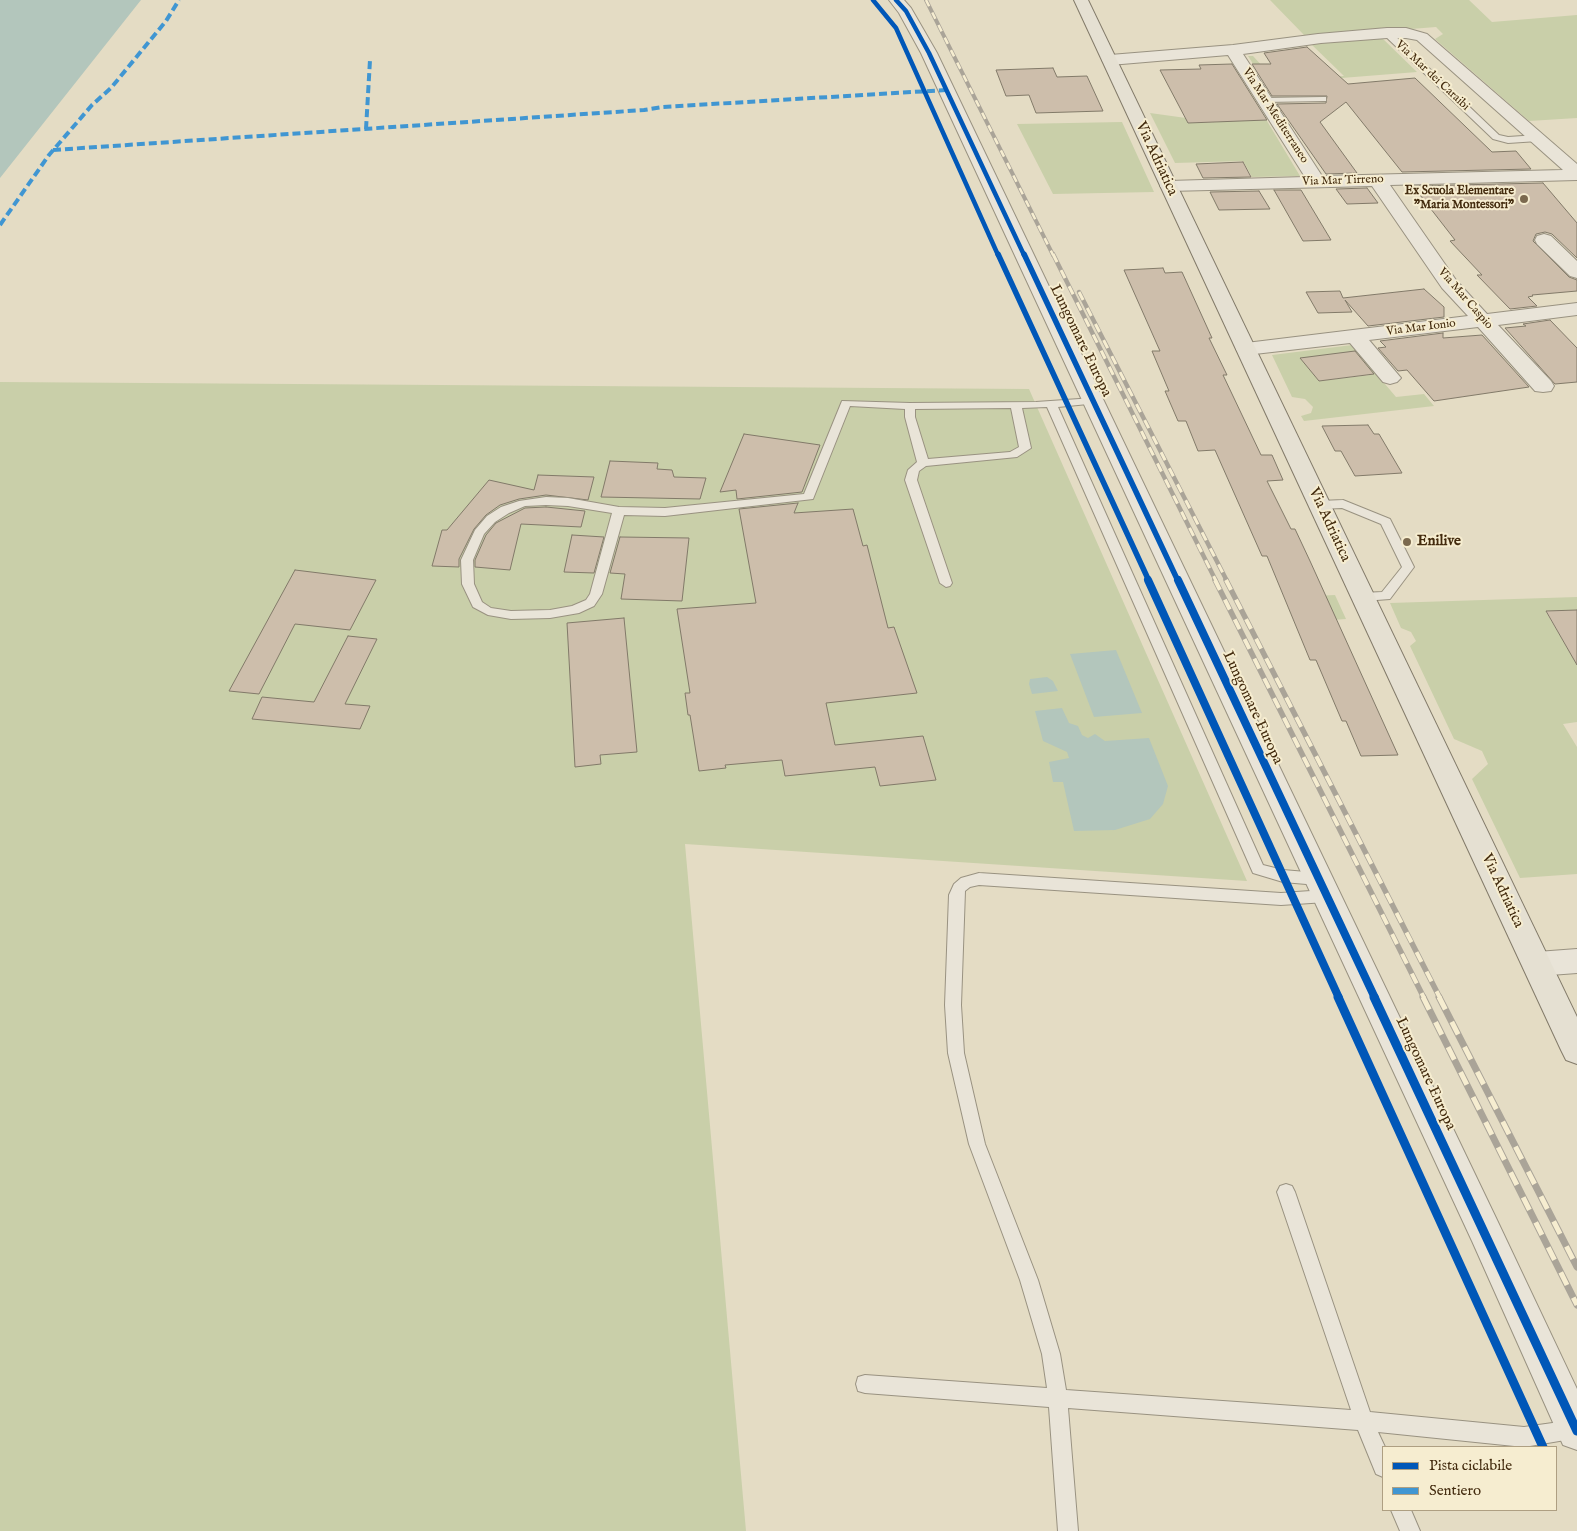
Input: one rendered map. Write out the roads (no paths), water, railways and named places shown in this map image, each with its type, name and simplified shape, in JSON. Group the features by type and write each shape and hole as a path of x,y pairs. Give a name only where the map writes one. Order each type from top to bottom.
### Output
{"main road":[{"name":"Via Adriatica","path":"1081,0 1577,1050"}],"street":[{"name":"Lungomare Europa","path":"896,0 906,11 918,30 1577,1431"},
{"name":"Via Mar Mediterraneo","path":"1110,60 1233,50 1318,39 1387,33"},
{"name":"Via Mar dei Caraibi","path":"1387,33 1406,33 1426,39 1577,174"},
{"name":"Via Mar Mediterraneo","path":"1233,50 1317,182"},
{"name":"Via Mar Tirreno","path":"1169,186 1577,174"},
{"name":"Via Mar Caspio","path":"1377,180 1449,284 1543,386"},
{"path":"1544,240 1577,272"},
{"name":"Via Mar Ionio","path":"1246,349 1577,309"},
{"name":"Via Mar Ionio","path":"1355,336 1390,378"},
{"path":"1537,964 1577,960"}],"lane":[{"name":"Via Mar dei Caraibi","path":"1387,33 1496,136 1508,140 1538,138"},
{"path":"1265,100 1323,99"},
{"path":"619,511 596,594 590,603 575,610 550,614 512,615 488,611 477,604 468,584 468,560 479,533 491,519 505,510 523,503 546,500 619,511 665,512 809,497 846,403 910,406 1016,405 1094,401"},
{"path":"1051,404 1258,869 1322,887"},
{"path":"946,583 911,480 914,470 922,463 1013,455 1025,448 1016,405"},
{"path":"910,406 910,417 922,463"},
{"path":"1320,504 1343,504 1386,522 1408,567 1386,596 1363,597"},
{"path":"1068,1531 1058,1398 1051,1354 1029,1280 977,1144 956,1053 953,1005 956,895 959,888 966,882 980,879 1281,899 1322,887"},
{"path":"1286,1192 1364,1421 1382,1466"},
{"path":"865,1384 1364,1421 1524,1437 1577,1431"},
{"path":"1401,1511 1410,1531"}],"railway":[{"path":"926,0 1053,255"},
{"path":"1053,254 1216,581"},
{"path":"1079,292 1227,581"},
{"path":"1215,580 1424,998"},
{"path":"1226,580 1440,998"},
{"path":"1423,997 1577,1305"},
{"path":"1439,997 1577,1267"}],"place":[{"name":"Ex Scuola Elementare \"Maria Montessori\"","path":"1524,199"},
{"name":"Enilive","path":"1407,542"}]}
